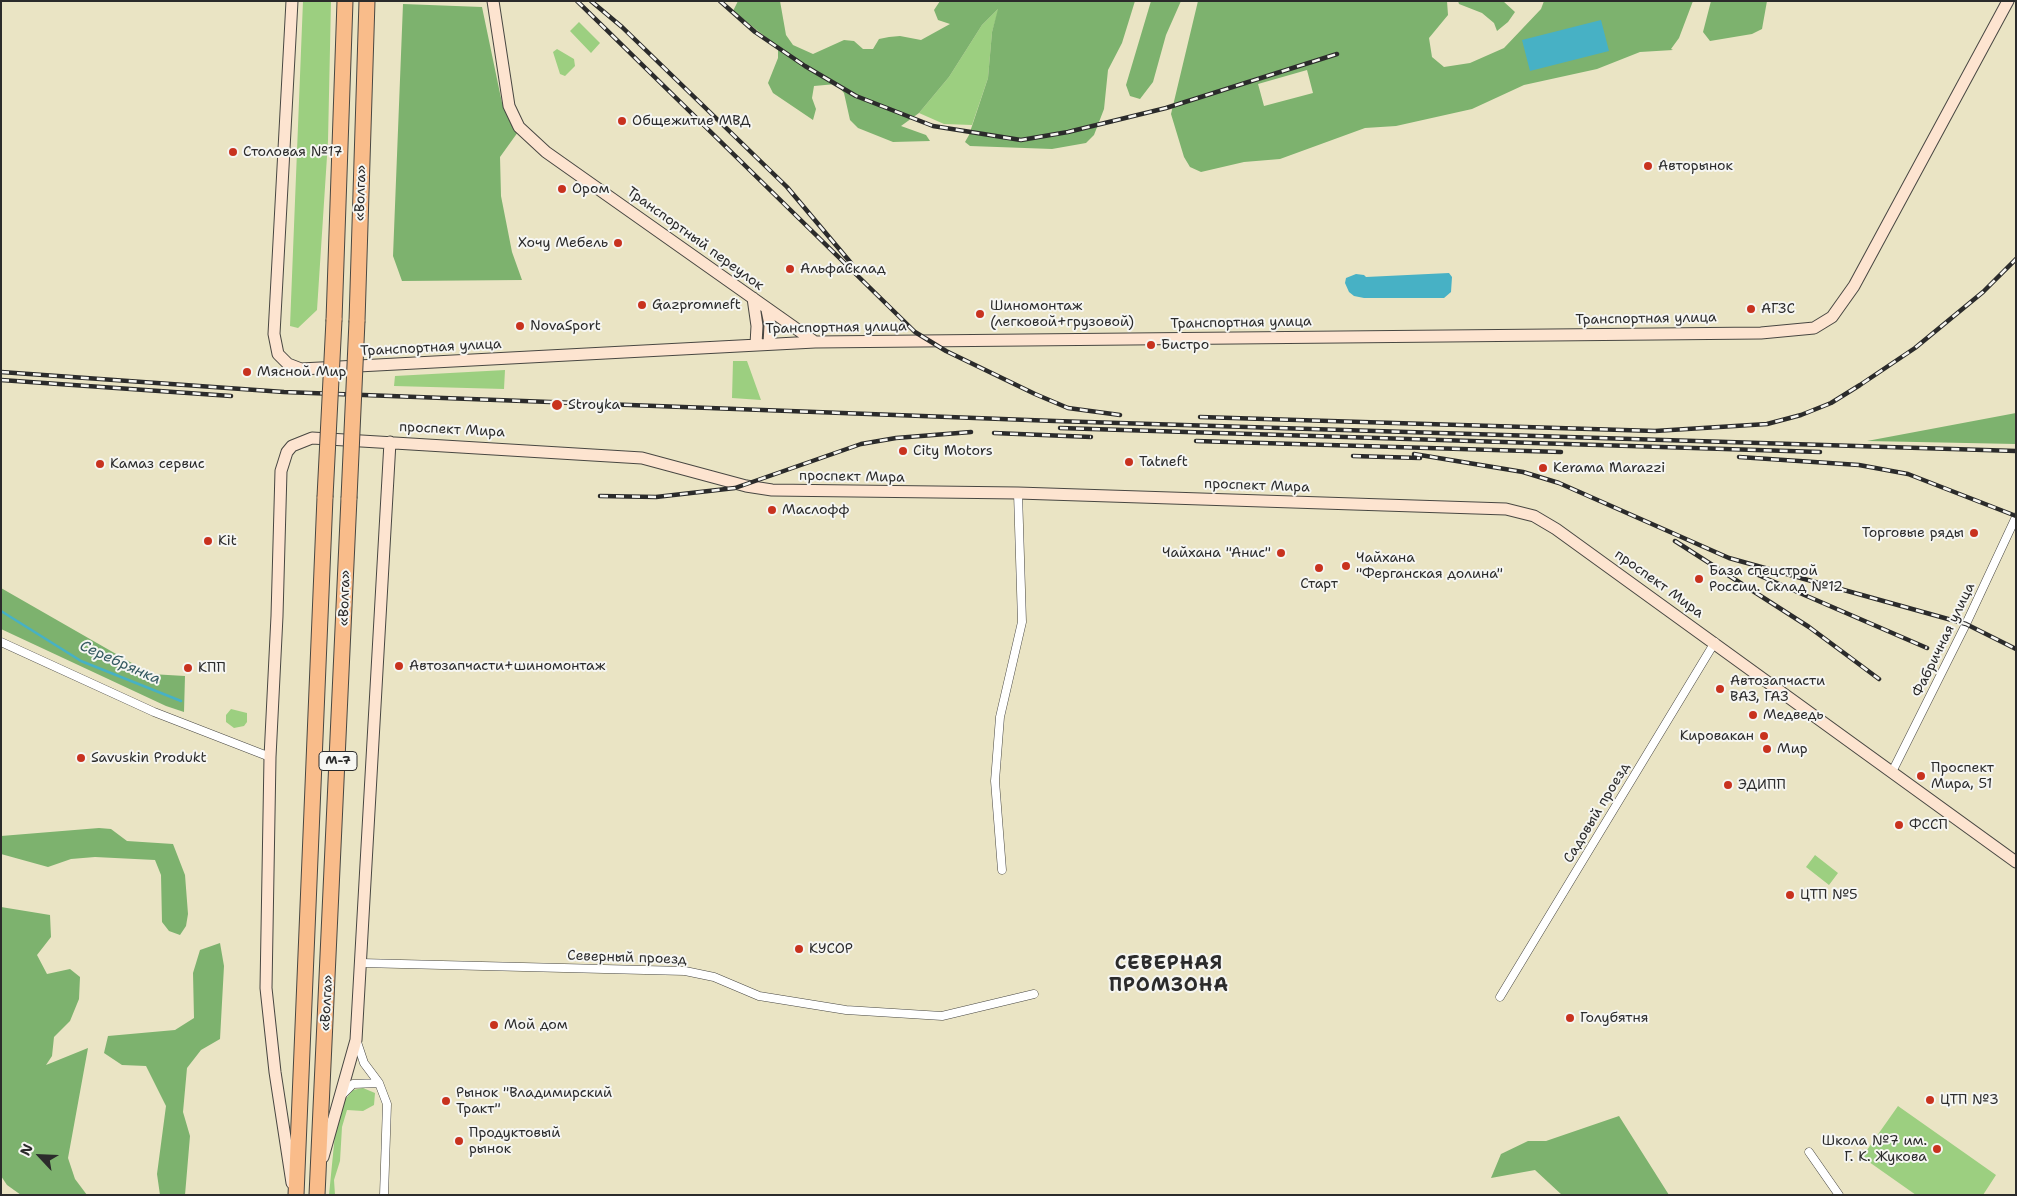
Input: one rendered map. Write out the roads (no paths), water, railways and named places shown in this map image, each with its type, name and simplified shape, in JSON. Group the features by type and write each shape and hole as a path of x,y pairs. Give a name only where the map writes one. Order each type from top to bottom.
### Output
{"highway":[{"name":"«Волга»","path":"295,1195 334,320 345,1"},
{"name":"«Волга»","path":"318,1195 357,321 368,1"}],"street":[{"name":"Транспортная улица","path":"292,1 274,334 278,354 288,364 302,369 815,342 1761,333 1814,328 1832,317 1854,286 2008,1"},
{"name":"Транспортный переулок","path":"492,1 509,106 519,127 546,152 753,298 767,310 815,342"},
{"path":"753,298 757,326 756,344"},
{"path":"767,310 770,325 769,344"},
{"name":"проспект Мира","path":"295,1195 275,1072 266,988 270,757 277,616 281,471 284,458 292,446 312,438 642,458 746,486 772,490 1018,493 1506,509 1534,516 1556,529 1715,642 2016,862"},
{"path":"318,1176 356,1040 390,442"},
{"path":"1002,870 995,781 1000,717 1022,622 1018,493"},
{"name":"Фабричная улица","path":"1892,772 1966,624 2016,517"},
{"path":"1,642 154,712 270,757"},
{"name":"Садовый проезд","path":"1500,997 1715,642"},
{"name":"Северный проезд","path":"361,963 685,971 714,977 759,996 846,1010 942,1016 1034,994"},
{"path":"356,1040 364,1063 379,1083 387,1104 384,1195"},
{"path":"339,1100 353,1084 379,1083"},
{"path":"1809,1152 1839,1195"}],"water":[{"path":"1601,20 1609,51 1530,71 1522,40"},
{"path":"1449,273 1452,277 1451,292 1444,298 1364,298 1354,296 1349,292 1345,283 1346,278 1356,274 1366,277"}],"waterway":[{"name":"Серебрянка","path":"1,611 81,661 181,701"}],"railway":[{"path":"577,1 915,332 946,351 1068,408 1120,415"},
{"path":"591,1 622,27 787,187 851,263"},
{"path":"720,1 755,32 805,66 856,96 933,126 1021,140 1068,132 1166,108 1337,54"},
{"path":"1200,417 1655,431 1767,424 1801,415 1831,403 1860,385 1915,348 1983,292 2016,259"},
{"path":"1,372 284,392 1055,421 2016,451"},
{"path":"1,380 231,396"},
{"path":"1060,428 1820,452"},
{"path":"600,496 656,497 735,488 861,444 896,438 971,432"},
{"path":"994,433 1091,437"},
{"path":"1196,441 1561,452"},
{"path":"1414,454 1523,472 1559,483 1729,558 1966,624 2016,649"},
{"path":"1353,456 1420,458"},
{"path":"1739,457 1859,465 1908,474 2016,516"},
{"path":"1675,541 1809,627 1879,679"},
{"path":"1749,571 1927,648"}],"place":[{"name":"Общежитие МВД","path":"622,121"},
{"name":"Столовая №17","path":"233,152"},
{"name":"Авторынок","path":"1648,166"},
{"name":"Ором","path":"562,189"},
{"name":"Хочу Мебель","path":"618,243"},
{"name":"АльфаСклад","path":"790,269"},
{"name":"Gazpromneft","path":"642,305"},
{"name":"АГЗС","path":"1751,309"},
{"name":"Шиномонтаж (легковой+грузовой)","path":"980,314"},
{"name":"NovaSport","path":"520,326"},
{"name":"Бистро","path":"1151,345"},
{"name":"Мясной Мир","path":"247,372"},
{"name":"Stroyka","path":"557,405"},
{"name":"City Motors","path":"903,451"},
{"name":"Tatneft","path":"1129,462"},
{"name":"Камаз сервис","path":"100,464"},
{"name":"Kerama Marazzi","path":"1543,468"},
{"name":"Маслофф","path":"772,510"},
{"name":"Торговые ряды","path":"1974,533"},
{"name":"Kit","path":"208,541"},
{"name":"Чайхана \"Анис\"","path":"1281,553"},
{"name":"Чайхана \"Ферганская долина\"","path":"1346,566"},
{"name":"Старт","path":"1319,568"},
{"name":"База спецстрой России. Склад №12","path":"1699,579"},
{"name":"Автозапчасти+шиномонтаж","path":"399,666"},
{"name":"КПП","path":"188,668"},
{"name":"Автозапчасти ВАЗ, ГАЗ","path":"1720,689"},
{"name":"Медведь","path":"1753,715"},
{"name":"Кировакан","path":"1764,736"},
{"name":"Мир","path":"1767,749"},
{"name":"Savuskin Produkt","path":"81,758"},
{"name":"Проспект Мира, 51","path":"1921,776"},
{"name":"ЭДИПП","path":"1728,785"},
{"name":"ФССП","path":"1899,825"},
{"name":"ЦТП №5","path":"1790,895"},
{"name":"КУСОР","path":"799,949"},
{"name":"Голубятня","path":"1570,1018"},
{"name":"Мой дом","path":"494,1025"},
{"name":"ЦТП №3","path":"1930,1100"},
{"name":"Рынок \"Владимирский Тракт\"","path":"446,1101"},
{"name":"Продуктовый рынок","path":"459,1141"},
{"name":"Школа №7 им. Г. К. Жукова","path":"1937,1149"}],"district":[{"name":"СЕВЕРНАЯ ПРОМЗОНА","path":"1169,975"}]}
